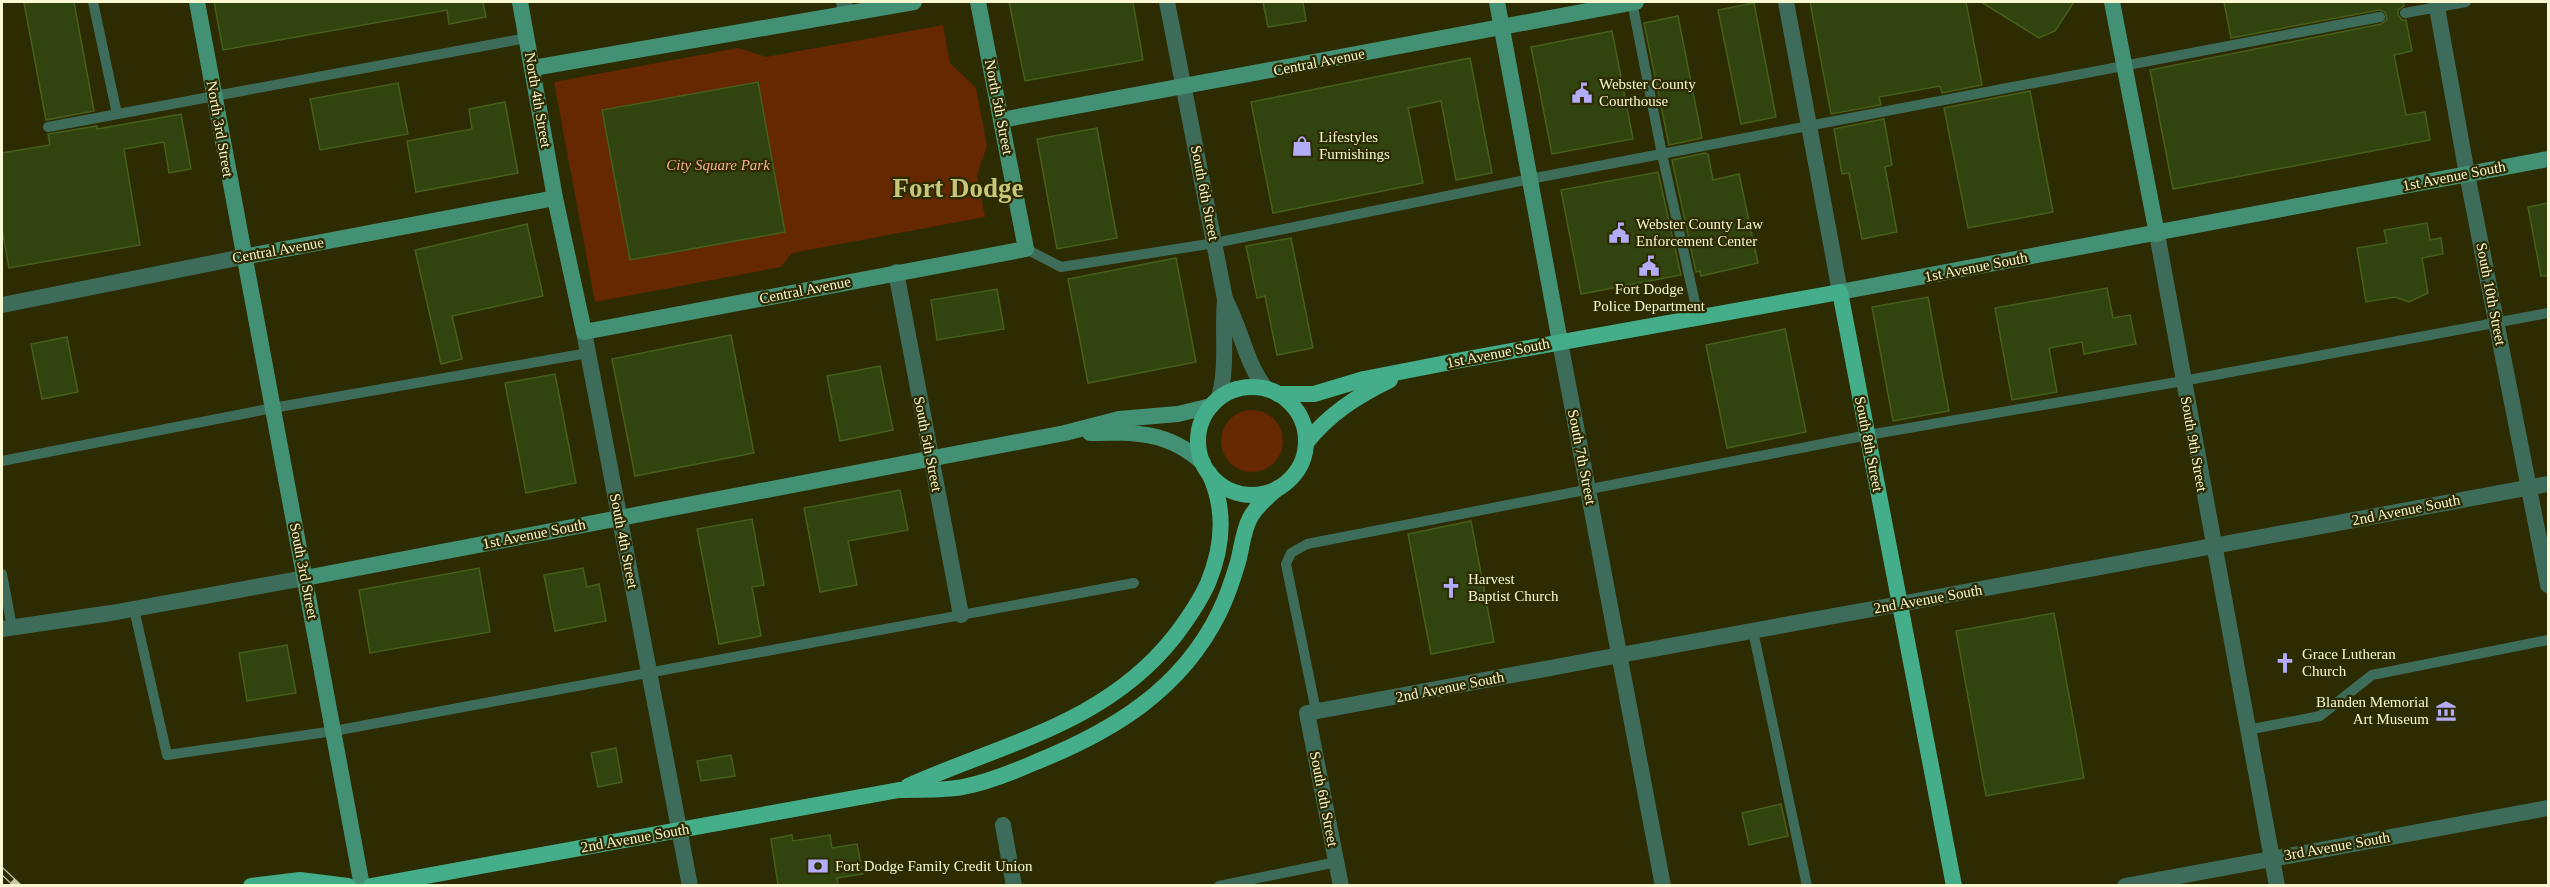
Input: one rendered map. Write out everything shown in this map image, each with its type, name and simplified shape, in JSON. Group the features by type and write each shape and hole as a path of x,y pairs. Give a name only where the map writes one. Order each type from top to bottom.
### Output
{"main road":[{"name":"North 3rd Street","path":"196,2 243,257"},
{"name":"North 4th Street","path":"520,2 555,198"},
{"path":"533,68 845,8 914,2"},
{"name":"North 5th Street","path":"978,2 1026,249"},
{"name":"South 7th Street","path":"1497,2 1560,342"},
{"name":"Central Avenue","path":"1001,120 1633,2"},
{"name":"South 9th Street","path":"2112,2 2157,234"},
{"name":"1st Avenue South","path":"305,578 1065,433 1119,419 1178,414 1215,402 1240,388 1314,394 1356,381 1560,342 2157,234 2548,159"},
{"name":"Central Avenue","path":"243,257 555,198"},
{"name":"South 4th Street","path":"555,198 584,332"},
{"name":"Central Avenue","path":"584,332 1026,249"},
{"name":"South 3rd Street","path":"243,257 362,885"},
{"name":"South 8th Street","path":"1840,292 1954,885"},
{"name":"1st Avenue South","path":"1065,433 1136,433 1162,437 1190,451 1224,487 1247,494 1268,492 1278,488 1295,473 1301,463 1306,443 1324,423 1353,399 1404,372"},
{"path":"1272,391 1297,410 1302,421 1306,443"},
{"path":"1206,468 1198,439 1200,427 1215,402"},
{"name":"2nd Avenue South","path":"899,790 1066,723 1117,693 1141,674 1185,624 1198,605 1212,572 1218,549 1221,520 1218,496 1206,468"},
{"name":"2nd Avenue South","path":"371,885 899,790 960,788 1013,771 1086,740 1123,720 1151,699 1183,668 1220,613 1251,518 1261,503 1278,488"},
{"path":"251,885 300,880 348,885"}],"street":[{"name":"South 6th Street","path":"1167,2 1226,298 1237,321 1251,368 1272,391"},
{"name":"South 8th Street","path":"1786,2 1840,292"},
{"name":"South 10th Street","path":"2437,4 2467,174 2548,585"},
{"name":"South 9th Street","path":"2157,234 2277,885"},
{"name":"Central Avenue","path":"2,305 243,257"},
{"name":"South 5th Street","path":"896,273 961,615"},
{"name":"South 6th Street","path":"1215,402 1226,368 1223,324 1226,298"},
{"name":"South 4th Street","path":"584,332 690,885"},
{"name":"South 7th Street","path":"1560,342 1663,885"},
{"name":"2nd Avenue South","path":"1312,712 2548,484"},
{"name":"1st Avenue South","path":"7,628 134,609 305,578"},
{"name":"South 6th Street","path":"1312,712 1341,885"},
{"name":"3rd Avenue South","path":"2125,885 2548,808"},
{"path":"1003,825 1014,885"}],"lane":[{"path":"93,2 117,114"},
{"path":"1633,2 1662,154 1698,316"},
{"path":"2405,13 2437,4 2466,2"},
{"path":"1026,249 1061,267 1215,243 1530,179 2380,17"},
{"path":"48,127 527,38"},
{"path":"1312,712 1286,564 1291,553 1307,544 1868,435 2183,381 2548,313"},
{"path":"2,461 273,408 588,353"},
{"path":"2,574 7,628"},
{"path":"134,609 166,755 334,731 1134,583"},
{"path":"1753,631 1807,885"},
{"path":"2247,730 2320,716 2372,675 2548,640"},
{"path":"1219,885 1337,862"}],"green space":[{"name":"City Square Park","path":"943,25 950,63 976,88 987,146 977,175 985,217 792,253 781,267 595,302 554,82 738,48 766,57"},
{"path":"1252,410 1274,419 1283,441 1274,463 1252,472 1230,463 1221,441 1230,419"}],"building":[{"path":"74,2 94,111 46,120 24,3"},
{"path":"214,2 483,2 486,17 449,24 447,10 223,50"},
{"path":"1009,2 1133,2 1143,60 1025,81"},
{"path":"1263,2 1303,2 1306,21 1268,27"},
{"path":"1810,2 1966,2 1982,85 1942,93 1940,86 1879,97 1881,105 1831,114"},
{"path":"1981,2 2074,2 2055,31 2039,38"},
{"path":"2224,2 2403,2 2404,6 2398,10 2398,15 2402,20 2406,20 2412,51 2394,55 2406,115 2425,112 2430,140 2173,189 2150,70 2381,24 2387,19 2385,12 2379,10 2231,38"},
{"path":"1754,3 1776,117 1741,124 1718,10"},
{"path":"1678,16 1702,138 1669,145 1644,23"},
{"name":"Webster County Courthouse","path":"1612,31 1633,139 1552,154 1531,47"},
{"path":"1470,58 1492,173 1456,180 1441,101 1408,108 1423,183 1273,213 1251,102"},
{"path":"758,82 785,232 630,260 602,110"},
{"path":"398,83 408,134 320,150 310,99"},
{"path":"2030,91 2053,212 1968,228 1944,108"},
{"path":"505,102 518,173 416,192 407,141 472,129 469,109"},
{"path":"181,114 191,169 169,173 164,142 124,149 140,245 9,268 2,228 2,153 50,145 48,134 97,126 97,129"},
{"path":"1884,119 1892,165 1885,167 1897,232 1862,239 1849,173 1842,174 1834,129"},
{"path":"1097,128 1117,238 1057,249 1037,139"},
{"path":"1708,154 1713,180 1739,174 1758,263 1701,276 1700,271 1696,272 1672,160"},
{"name":"Webster County Law Enforcement Center","path":"1658,172 1681,275 1581,294 1561,190"},
{"path":"2548,203 2548,276 2541,276 2528,207"},
{"path":"2427,223 2430,240 2441,238 2443,254 2422,258 2428,293 2409,302 2395,297 2366,302 2357,248 2387,243 2384,230"},
{"path":"527,224 543,296 452,316 462,359 441,364 415,250"},
{"path":"1291,238 1313,348 1277,355 1265,296 1257,298 1246,246"},
{"path":"1176,258 1196,362 1088,383 1068,279"},
{"path":"2107,288 2113,318 2130,315 2136,344 2084,354 2082,342 2049,348 2057,392 2012,400 1995,308"},
{"path":"997,289 1004,329 937,340 931,300"},
{"path":"1928,297 1949,411 1893,421 1872,307"},
{"path":"1785,329 1806,432 1727,448 1706,345"},
{"path":"731,335 754,453 635,476 612,359"},
{"path":"67,337 78,392 42,399 31,344"},
{"path":"880,366 893,430 840,441 827,376"},
{"path":"555,374 576,483 526,493 505,383"},
{"path":"900,490 908,530 848,541 857,585 820,592 804,508"},
{"path":"752,519 764,585 752,587 761,636 719,644 697,529"},
{"name":"Harvest Baptist Church","path":"1471,521 1494,642 1431,654 1408,534"},
{"path":"479,568 490,632 370,653 359,590"},
{"path":"583,568 587,587 599,584 606,621 555,631 544,575"},
{"path":"2054,613 2084,778 1986,796 1956,631"},
{"path":"287,645 296,693 247,701 239,653"},
{"path":"616,748 622,782 598,787 591,753"},
{"path":"731,755 735,776 701,781 697,761"},
{"path":"1781,804 1788,836 1749,845 1742,813"},
{"name":"Fort Dodge Family Credit Union","path":"792,835 793,841 830,835 832,848 857,844 863,874 837,878 838,885 778,885 771,839"}],"railway":[{"path":"2,871 18,886"}],"place":[{"name":"Webster County Courthouse","path":"1582,93"},
{"name":"Lifestyles Furnishings","path":"1302,146"},
{"name":"Webster County Law Enforcement Center","path":"1619,233"},
{"name":"Fort Dodge Police Department","path":"1649,266"},
{"name":"Harvest Baptist Church","path":"1451,588"},
{"name":"Grace Lutheran Church","path":"2285,663"},
{"name":"Blanden Memorial Art Museum","path":"2446,711"},
{"name":"Fort Dodge Family Credit Union","path":"818,866"}],"district":[{"name":"Fort Dodge","path":"958,188"}]}
